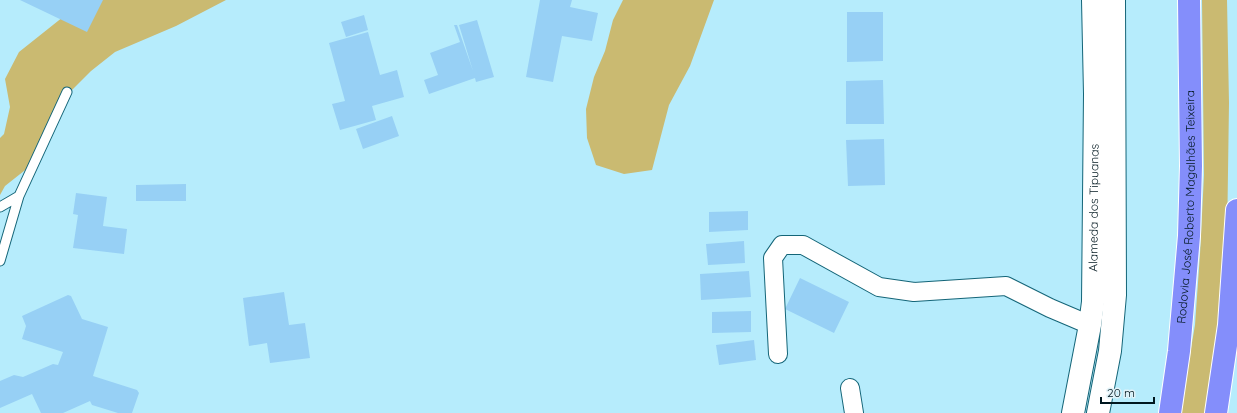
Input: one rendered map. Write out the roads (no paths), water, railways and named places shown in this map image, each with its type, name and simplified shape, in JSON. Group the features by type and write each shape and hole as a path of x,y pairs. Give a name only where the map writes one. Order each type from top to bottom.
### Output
{"highway":[{"name":"Rodovia José Roberto Magalhães Teixeira","path":"1170,413 1179,351 1189,236 1191,158 1189,0"},
{"path":"1216,413 1229,325 1237,210"}],"street":[{"name":"Alameda dos Tipuanas","path":"1093,0 1105,111 1114,296 1110,351 1099,411"},
{"name":"Alameda dos Tipuanas","path":"1073,410 1090,324 1114,0"},
{"path":"778,354 773,258 782,245 803,245 879,287 914,292 1006,286 1050,308 1090,324 1111,330"},
{"path":"850,388 854,413"},
{"path":"1073,410 1099,411"}],"lane":[{"path":"0,262 19,196 67,92"},
{"path":"0,207 19,196"}]}
